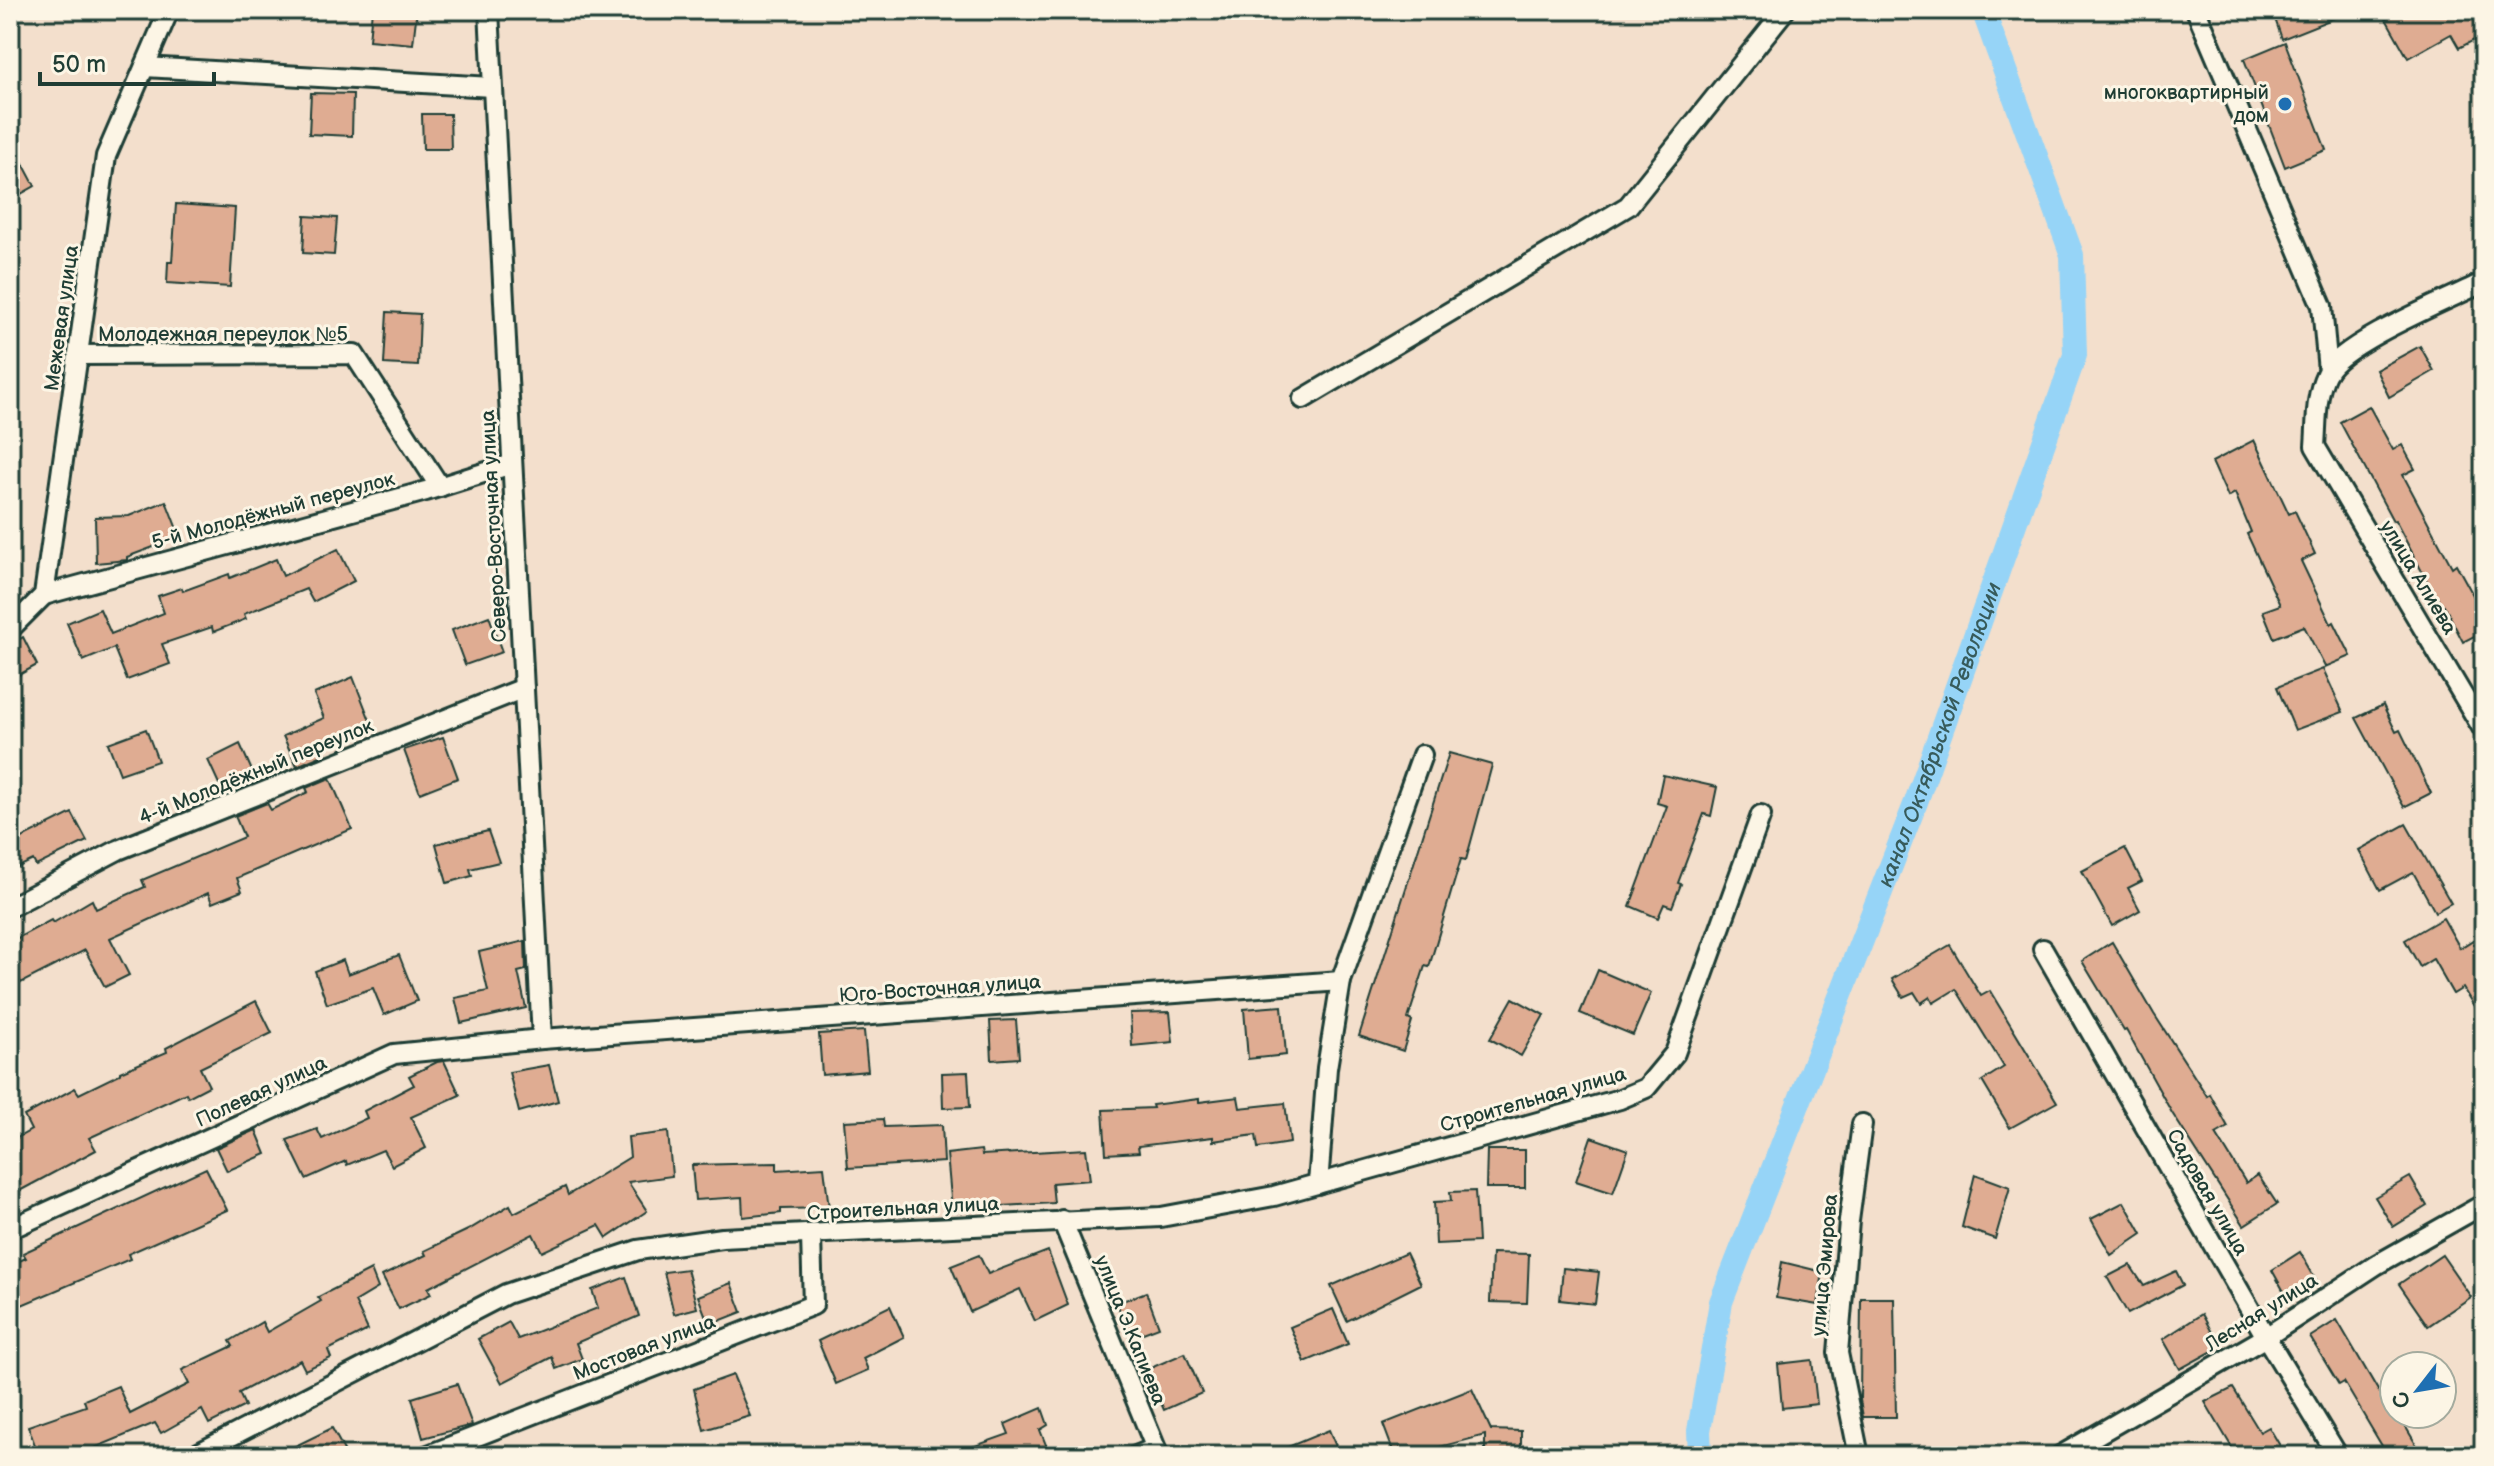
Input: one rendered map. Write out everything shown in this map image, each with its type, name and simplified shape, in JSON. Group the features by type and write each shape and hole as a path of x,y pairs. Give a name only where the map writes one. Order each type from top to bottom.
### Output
{"street":[{"name":"Межевая улица","path":"44,595 106,156 169,10"},
{"name":"Северо-Восточная улица","path":"489,10 542,1039"},
{"path":"1303,399 1628,206 1785,10"},
{"path":"2196,10 2322,306 2328,371"},
{"path":"145,67 492,87"},
{"path":"2328,371 2354,347 2484,282"},
{"name":"Молодежная переулок №5","path":"78,355 354,354 440,487"},
{"name":"улица Алиева","path":"2328,371 2318,396 2315,446 2484,731"},
{"name":"5-й Молодёжный переулок","path":"44,595 440,487 512,464"},
{"path":"10,629 44,595"},
{"name":"4-й Молодёжный переулок","path":"10,907 118,850 524,688"},
{"path":"1318,1184 1327,1068 1341,981 1422,755"},
{"name":"Строительная улица","path":"193,1456 506,1294 638,1250 722,1238 1161,1217 1274,1196 1620,1099 1646,1088 1675,1053 1761,815"},
{"name":"Садовая улица","path":"2043,949 2338,1456"},
{"name":"Юго-Восточная улица","path":"542,1039 1341,981"},
{"name":"Полевая улица","path":"10,1229 394,1054 542,1039"},
{"name":"улица Эмирова","path":"1859,1456 1838,1353 1849,1221 1862,1124"},
{"name":"Лесная улица","path":"2060,1456 2266,1337 2376,1265 2484,1204"},
{"name":"улица Э.Капиева","path":"1062,1220 1157,1452"},
{"name":"Мостовая улица","path":"426,1456 813,1305 811,1236"},
{"path":"1136,1456 1157,1452"}],"building":[{"path":"372,10 417,10 413,44 369,40"},
{"name":"многоквартирный дом","path":"2272,10 2352,10 2352,11 2282,39"},
{"path":"2381,10 2484,10 2484,35 2459,48 2451,34 2408,58"},
{"name":"многоквартирный дом","path":"2285,42 2326,150 2285,167 2244,59"},
{"path":"311,93 353,94 352,136 309,134"},
{"path":"422,114 450,114 451,149 423,149"},
{"path":"10,139 35,186 10,200"},
{"path":"176,204 235,208 230,287 167,283 168,262 172,262"},
{"path":"305,216 337,218 334,255 303,253"},
{"path":"387,312 420,314 418,366 384,364"},
{"path":"2420,346 2434,371 2389,397 2376,370"},
{"path":"2369,406 2393,450 2402,445 2415,469 2403,475 2452,567 2456,564 2478,604 2484,600 2484,631 2463,642 2340,422"},
{"path":"2254,440 2289,514 2295,511 2315,554 2301,561 2331,624 2334,622 2351,656 2325,667 2304,626 2274,638 2263,611 2280,605 2247,534 2251,532 2235,493 2228,497 2212,462"},
{"path":"166,501 180,537 127,557 127,560 96,563 95,517 129,516"},
{"path":"338,549 354,581 313,602 306,589 244,614 246,619 213,632 212,627 162,644 170,664 127,680 114,648 83,661 67,623 100,609 111,634 164,613 158,596 182,588 183,591 229,574 230,578 276,559 283,576"},
{"path":"489,616 502,652 465,665 452,630"},
{"path":"23,637 37,665 15,677 10,666 10,644"},
{"path":"2323,669 2343,712 2295,730 2277,687"},
{"path":"353,677 371,723 320,743 325,754 297,766 283,736 324,718 314,694"},
{"path":"2383,705 2396,732 2400,730 2431,793 2404,807 2356,718"},
{"path":"146,729 158,761 120,774 108,743"},
{"path":"443,737 458,778 420,793 404,750"},
{"path":"240,744 257,782 224,795 208,760"},
{"path":"1449,753 1492,765 1466,860 1461,859 1429,967 1425,966 1408,1019 1412,1021 1403,1051 1359,1036"},
{"path":"1663,775 1717,787 1711,816 1704,814 1672,907 1664,904 1658,918 1630,906 1667,806 1657,803"},
{"path":"330,778 352,829 237,878 242,891 212,903 208,893 110,938 129,975 105,987 85,950 21,983 19,979 10,985 10,942 51,920 53,923 92,900 96,909 145,887 142,880 244,837 235,816 267,803 271,810 308,792 306,788"},
{"path":"72,813 87,841 36,866 33,860 10,871 10,844"},
{"path":"2406,824 2451,903 2435,912 2413,872 2380,890 2359,850"},
{"path":"488,831 499,862 470,869 472,876 447,883 436,844"},
{"path":"2125,848 2142,881 2128,888 2140,910 2112,926 2082,871"},
{"path":"2443,918 2460,948 2473,940 2484,960 2484,1023 2463,988 2453,994 2433,959 2420,967 2405,940"},
{"path":"525,941 526,970 518,972 526,1008 461,1023 455,998 488,991 479,952"},
{"path":"2112,942 2154,1014 2207,1096 2210,1094 2228,1127 2216,1134 2246,1183 2258,1175 2277,1204 2244,1225 2172,1113 2126,1030 2082,961"},
{"path":"1950,945 1981,996 1990,991 2057,1102 2010,1128 1982,1081 2004,1067 1956,989 1933,1003 1930,997 1921,1003 1914,992 1903,997 1892,979"},
{"path":"399,955 417,1001 384,1015 373,988 327,1004 315,971 343,960 348,974"},
{"path":"1598,970 1651,993 1633,1035 1580,1013"},
{"path":"1513,998 1544,1015 1521,1056 1490,1039"},
{"path":"256,1001 272,1033 200,1068 209,1086 188,1097 186,1093 89,1138 96,1150 10,1196 10,1142 31,1130 24,1116 75,1088 79,1094 167,1052 166,1048"},
{"path":"1282,1006 1286,1055 1248,1059 1244,1009"},
{"path":"1170,1012 1173,1042 1132,1046 1130,1013"},
{"path":"1016,1020 1019,1058 992,1060 990,1021"},
{"path":"864,1031 868,1071 822,1075 819,1034"},
{"path":"444,1061 460,1095 411,1117 426,1148 392,1166 383,1150 347,1165 346,1161 306,1179 287,1140 317,1129 322,1139 367,1118 364,1111 414,1085 409,1076"},
{"path":"549,1065 558,1101 519,1112 509,1072"},
{"path":"968,1072 970,1107 943,1108 942,1073"},
{"path":"1238,1097 1240,1108 1285,1103 1290,1143 1258,1148 1256,1135 1213,1141 1213,1137 1138,1146 1139,1152 1106,1154 1103,1110 1153,1108 1152,1105"},
{"path":"883,1119 884,1127 942,1125 944,1162 848,1168 844,1121"},
{"path":"256,1130 266,1154 227,1171 216,1148"},
{"path":"668,1132 672,1176 628,1182 647,1211 607,1238 599,1225 542,1252 533,1234 428,1288 431,1294 399,1309 382,1276 426,1255 424,1251 510,1205 514,1213 565,1187 568,1195 630,1157 628,1137"},
{"path":"1591,1137 1628,1150 1613,1193 1576,1181"},
{"path":"1086,1149 1090,1180 1052,1183 1054,1203 952,1209 947,1154 981,1150 982,1155"},
{"path":"1487,1150 1525,1150 1525,1188 1486,1188"},
{"path":"777,1163 777,1170 824,1167 829,1208 781,1209 781,1213 743,1217 742,1197 695,1200 692,1165"},
{"path":"206,1168 227,1210 128,1254 130,1259 10,1310 10,1265 26,1258 23,1253"},
{"path":"1975,1174 2010,1187 1995,1239 1962,1227"},
{"path":"2410,1177 2427,1206 2393,1227 2375,1197"},
{"path":"1475,1191 1478,1242 1436,1244 1434,1202 1451,1201 1450,1192"},
{"path":"2124,1202 2142,1234 2111,1255 2091,1219"},
{"path":"1048,1251 1068,1305 1035,1321 1020,1289 970,1312 951,1266 979,1255 988,1274"},
{"path":"2300,1252 2316,1280 2287,1297 2272,1270"},
{"path":"1406,1253 1421,1284 1347,1321 1331,1286"},
{"path":"1492,1253 1529,1254 1527,1303 1490,1302"},
{"path":"2442,1255 2471,1297 2428,1326 2399,1284"},
{"path":"1782,1262 1823,1272 1818,1305 1776,1298"},
{"path":"2130,1265 2144,1286 2176,1271 2183,1285 2128,1314 2107,1277"},
{"path":"1563,1268 1599,1272 1595,1304 1560,1300"},
{"path":"687,1269 697,1308 674,1314 664,1272"},
{"path":"371,1270 378,1288 355,1302 368,1330 328,1350 331,1358 305,1370 300,1360 239,1393 245,1406 209,1424 202,1410 161,1433 155,1423 75,1456 39,1456 28,1426 86,1406 84,1400 118,1386 130,1414 189,1384 182,1370 233,1346 230,1341 262,1322 267,1332 321,1301 318,1297"},
{"path":"626,1277 639,1316 576,1343 582,1359 556,1369 552,1357 502,1383 478,1339 509,1322 518,1339 598,1308 592,1290"},
{"path":"731,1283 742,1312 709,1325 698,1296"},
{"path":"1146,1292 1159,1327 1130,1338 1117,1303"},
{"path":"1861,1298 1894,1298 1896,1417 1863,1417 1860,1400"},
{"path":"890,1306 904,1337 863,1358 868,1370 836,1384 818,1341"},
{"path":"1333,1309 1348,1344 1305,1362 1290,1327"},
{"path":"2202,1314 2220,1347 2180,1369 2163,1339"},
{"path":"2337,1320 2378,1390 2378,1430 2408,1430 2423,1456 2388,1456 2344,1382 2339,1385 2310,1337"},
{"path":"1185,1353 1202,1393 1164,1410 1146,1370"},
{"path":"1812,1360 1817,1404 1782,1408 1778,1364"},
{"path":"733,1375 750,1416 704,1430 694,1389"},
{"path":"457,1384 472,1425 423,1438 412,1398"},
{"path":"2233,1388 2260,1432 2269,1427 2286,1456 2237,1456 2205,1402"},
{"path":"1472,1389 1491,1430 1521,1431 1521,1456 1485,1456 1485,1435 1436,1448 1437,1452 1426,1456 1395,1456 1383,1424"},
{"path":"1042,1408 1048,1425 1040,1430 1048,1450 1032,1456 956,1456 955,1453 1009,1434 1005,1424"},
{"path":"332,1428 347,1456 275,1456"},
{"path":"1329,1430 1340,1456 1266,1456"}],"waterway":[{"name":"канал Октябрьской Революции","path":"1700,1456 1699,1431 1721,1302 1916,802 2075,355 2072,255 1983,10"}],"place":[{"name":"многоквартирный дом","path":"2285,104"}]}
